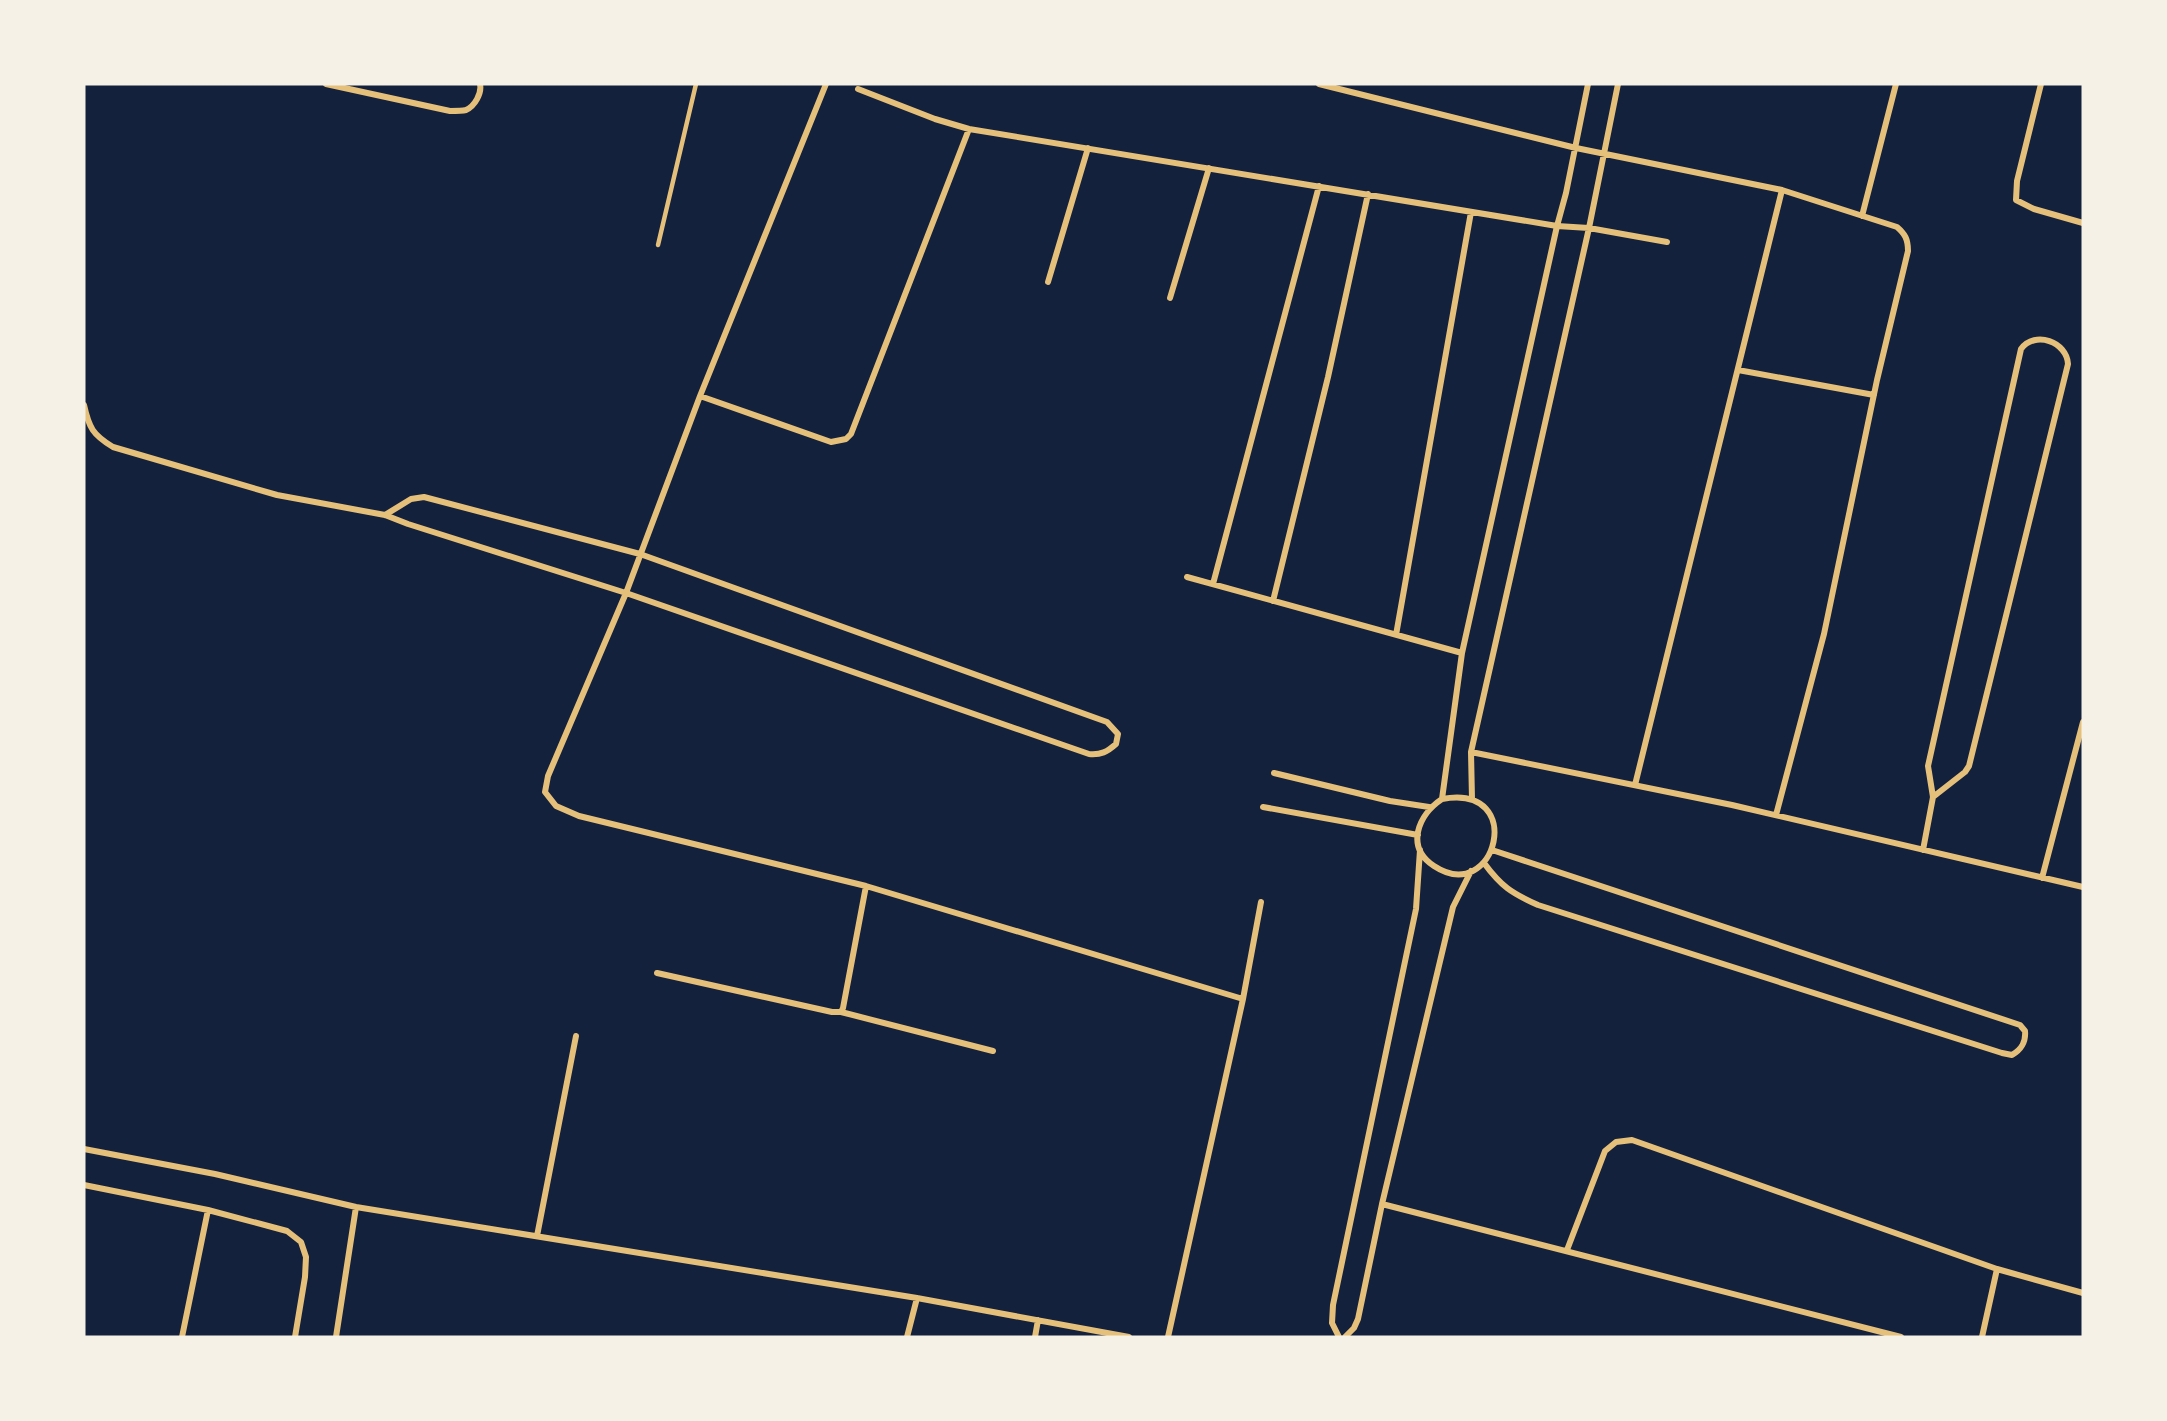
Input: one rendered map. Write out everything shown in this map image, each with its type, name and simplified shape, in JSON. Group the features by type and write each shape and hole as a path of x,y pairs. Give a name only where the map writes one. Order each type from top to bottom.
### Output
{"street":[{"path":"326,84 450,111 466,110 480,93 480,84"},
{"path":"826,84 700,396 626,593 548,776 545,792 556,806 579,816 866,886 1243,999"},
{"path":"1319,84 1576,148 1782,189 1896,226 1904,233 1908,241 1908,250 1874,395 1824,634 1776,815"},
{"path":"1442,799 1462,653 1576,148 1588,84"},
{"path":"1472,799 1471,752 1589,228 1618,84"},
{"path":"1862,216 1896,84"},
{"path":"2041,84 2017,181 2016,200 2083,224"},
{"path":"858,89 969,129 1667,242"},
{"path":"700,396 831,442 846,439 855,423 969,129"},
{"path":"1048,282 1088,148"},
{"path":"1170,298 1209,168"},
{"path":"1213,584 1319,186"},
{"path":"1635,785 1782,189"},
{"path":"1273,601 1328,377 1368,194"},
{"path":"1396,635 1471,212"},
{"path":"1923,850 1932,797 1928,766 2021,349 2032,340 2049,340 2064,349 2068,355 2068,364 1969,766 1965,772 1932,797"},
{"path":"1738,370 1874,395"},
{"path":"84,405 85,414 96,437 113,447 277,495 386,515 626,593 1089,754 1107,752 1116,744 1118,734 1107,722 640,554 424,497 411,499 386,515"},
{"path":"1187,577 1462,653"},
{"path":"2042,878 2083,722"},
{"path":"1471,752 1776,815 2083,887"},
{"path":"1274,773 1390,801 1429,807"},
{"path":"1339,1337 1332,1323 1333,1305 1416,909 1420,850 1418,835 1421,820 1429,807 1442,799 1457,796 1472,799 1485,808 1493,820 1496,835 1492,850 1484,863 1471,871 1456,874 1441,871 1429,862 1420,850"},
{"path":"1263,807 1418,835"},
{"path":"1484,863 1499,883 1517,896 1538,905 2002,1053 2012,1055 2020,1050 2025,1038 2025,1031 2020,1025 1492,850"},
{"path":"1345,1337 1354,1328 1358,1318 1382,1204 1453,907 1471,871"},
{"path":"841,1012 866,886"},
{"path":"1168,1337 1243,999 1261,902"},
{"path":"657,973 832,1012 841,1012 993,1051"},
{"path":"537,1236 576,1036"},
{"path":"1567,1250 1605,1151 1616,1142 1632,1140 1997,1269 2083,1293"},
{"path":"84,1149 215,1174 356,1207 917,1298 1129,1337"},
{"path":"84,1185 208,1210 287,1231 301,1242 306,1257 295,1337"},
{"path":"1382,1204 1901,1337"},
{"path":"336,1337 356,1207"},
{"path":"182,1337 208,1210"},
{"path":"1982,1337 1997,1269"},
{"path":"907,1337 917,1298"},
{"path":"1035,1337 1038,1320"}],"lane":[{"path":"658,245 696,84"}]}
